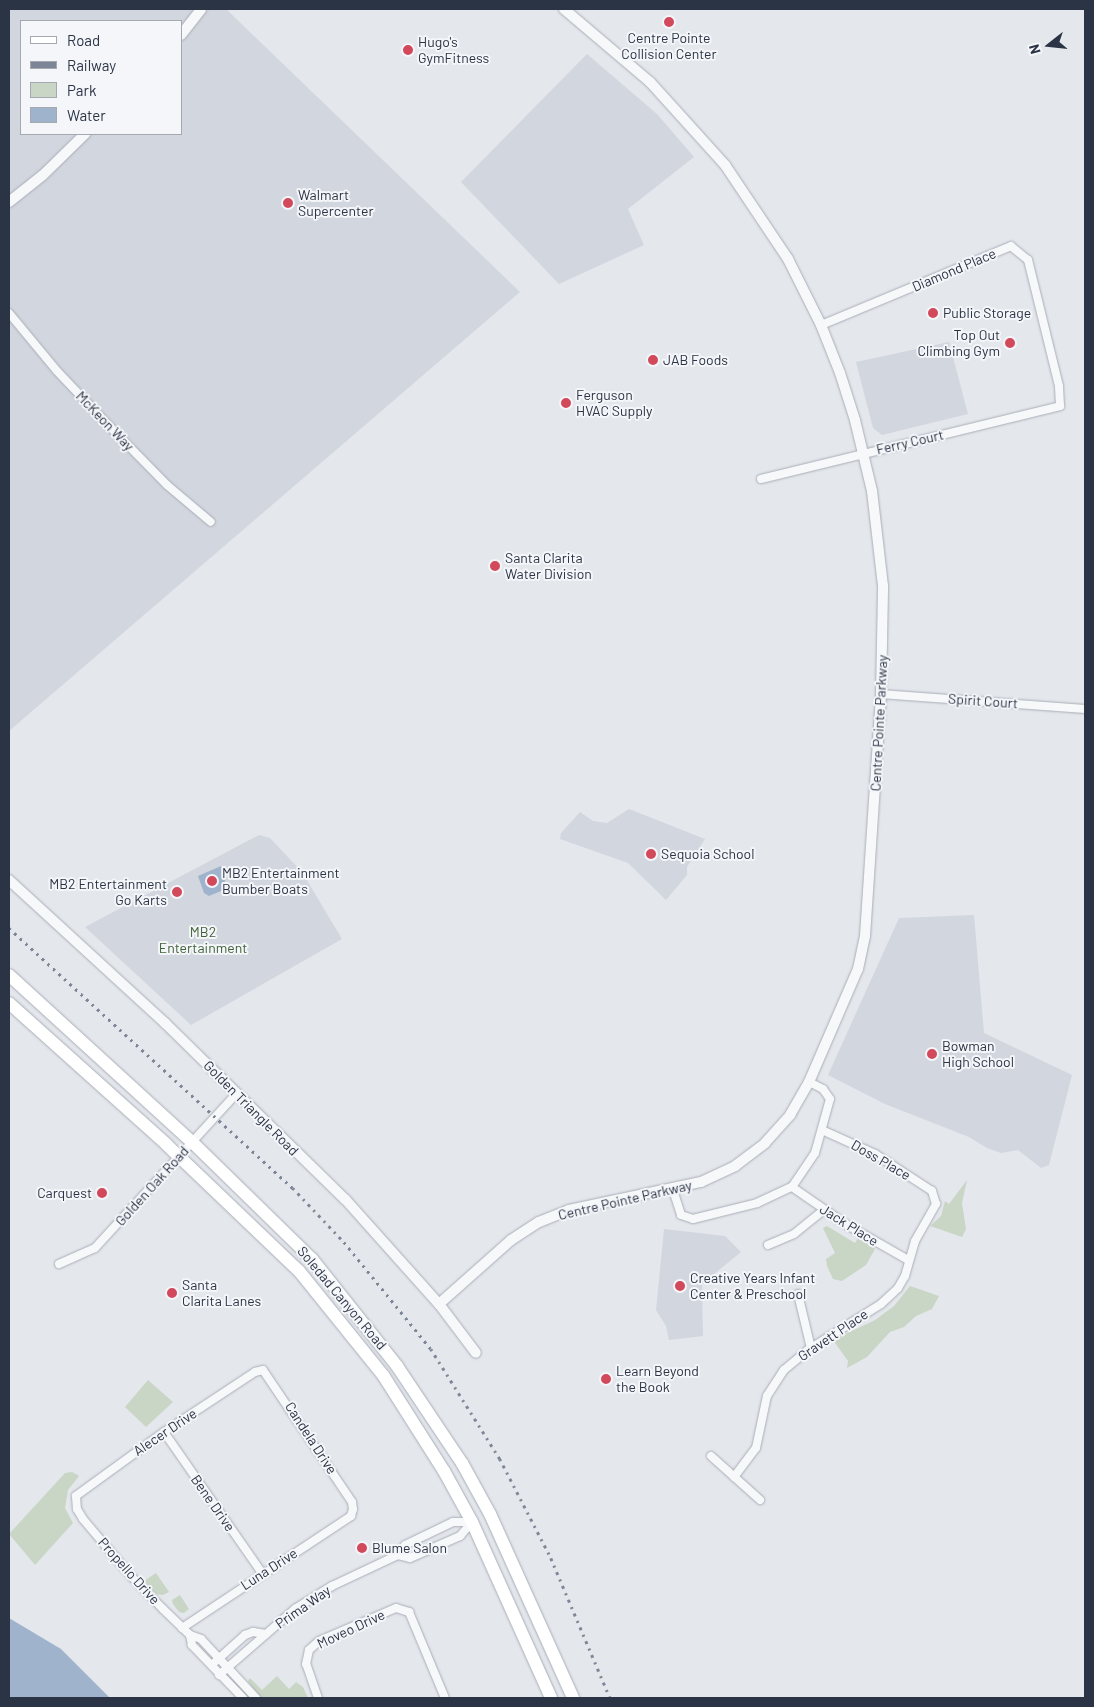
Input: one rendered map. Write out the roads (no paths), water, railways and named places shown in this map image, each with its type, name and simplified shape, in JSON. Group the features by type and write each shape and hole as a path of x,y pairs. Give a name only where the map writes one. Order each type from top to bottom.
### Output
{"main road":[{"name":"Soledad Canyon Road","path":"9,975 192,1142 312,1259 397,1366 462,1463 490,1514 573,1698"},
{"path":"9,986 32,996"},
{"name":"Soledad Canyon Road","path":"9,1003 180,1156 299,1270 383,1375 444,1470 472,1522 551,1698"},
{"path":"472,1522 490,1514"}],"street":[{"path":"182,34 201,9"},
{"name":"Centre Pointe Parkway","path":"439,1304 512,1240 539,1222 569,1210 673,1190 718,1175 750,1155 784,1122 809,1082 862,953 881,694 883,586 876,518 864,453 843,383 821,326 779,244 725,165 650,82 564,9"},
{"path":"9,202 43,175 84,135"},
{"name":"Diamond Place","path":"821,326 1011,246 1028,260 1060,406"},
{"name":"McKeon Way","path":"9,312 57,371 111,428 167,485 211,522"},
{"name":"Ferry Court","path":"761,479 1060,406"},
{"name":"Spirit Court","path":"881,694 1084,709"},
{"name":"Golden Triangle Road","path":"9,880 165,1023 344,1199 439,1304 476,1353"},
{"path":"673,1190 681,1214 693,1219 757,1203 792,1187 806,1171 822,1130 830,1099 824,1089 809,1082"},
{"name":"Golden Oak Road","path":"59,1264 95,1248 236,1094"},
{"name":"Doss Place","path":"822,1130 875,1154 935,1196"},
{"name":"Jack Place","path":"792,1187 824,1210 908,1260"},
{"name":"Gravett Place","path":"734,1477 756,1448 767,1396 777,1379 811,1348 880,1304 898,1288 905,1276 908,1260 920,1230 935,1209 935,1196"},
{"path":"768,1245 800,1230 824,1210"},
{"path":"798,1294 811,1348"},
{"name":"Alecer Drive","path":"75,1502 80,1491 164,1432 255,1372 263,1370"},
{"name":"Candela Drive","path":"263,1370 352,1502 353,1510"},
{"name":"Bene Drive","path":"164,1432 262,1573"},
{"path":"710,1456 760,1500"},
{"name":"Propello Drive","path":"75,1502 83,1519 102,1542 182,1628 190,1636 201,1639 256,1698"},
{"name":"Luna Drive","path":"182,1628 262,1573 351,1516 353,1510"},
{"name":"Prima Way","path":"219,1675 295,1609 332,1586 398,1555 404,1545 453,1522 472,1522"},
{"name":"Prima Way","path":"398,1555 410,1558 460,1536 472,1522"},
{"name":"Moveo Drive","path":"318,1698 306,1664 309,1650 319,1641 396,1608 409,1612 445,1698"},
{"path":"211,1666 245,1635 253,1632 266,1634"},
{"name":"Propello Drive","path":"190,1636 192,1645 243,1698"}],"water":[{"name":"MB2 Entertainment Bumber Boats","path":"221,866 226,878 221,891 209,896 204,893 198,876"},
{"path":"9,1618 61,1649 110,1698 9,1698"}],"railway":[{"path":"9,928 293,1188 344,1242 431,1349 500,1459 551,1558 610,1698"}],"place":[{"name":"Centre Pointe Collision Center","path":"669,22"},
{"name":"Hugo's GymFitness","path":"408,50"},
{"name":"Walmart Supercenter","path":"288,203"},
{"name":"Public Storage","path":"933,313"},
{"name":"Top Out Climbing Gym","path":"1010,343"},
{"name":"JAB Foods","path":"653,360"},
{"name":"Ferguson HVAC Supply","path":"566,403"},
{"name":"Santa Clarita Water Division","path":"495,566"},
{"name":"Sequoia School","path":"651,854"},
{"name":"MB2 Entertainment Bumber Boats","path":"212,881"},
{"name":"MB2 Entertainment Go Karts","path":"177,892"},
{"name":"Bowman High School","path":"932,1054"},
{"name":"Carquest","path":"102,1193"},
{"name":"Creative Years Infant Center & Preschool","path":"680,1286"},
{"name":"Santa Clarita Lanes","path":"172,1293"},
{"name":"Learn Beyond the Book","path":"606,1379"},
{"name":"Blume Salon","path":"362,1548"}],"park label":[{"name":"MB2 Entertainment","path":"203,940"}]}
